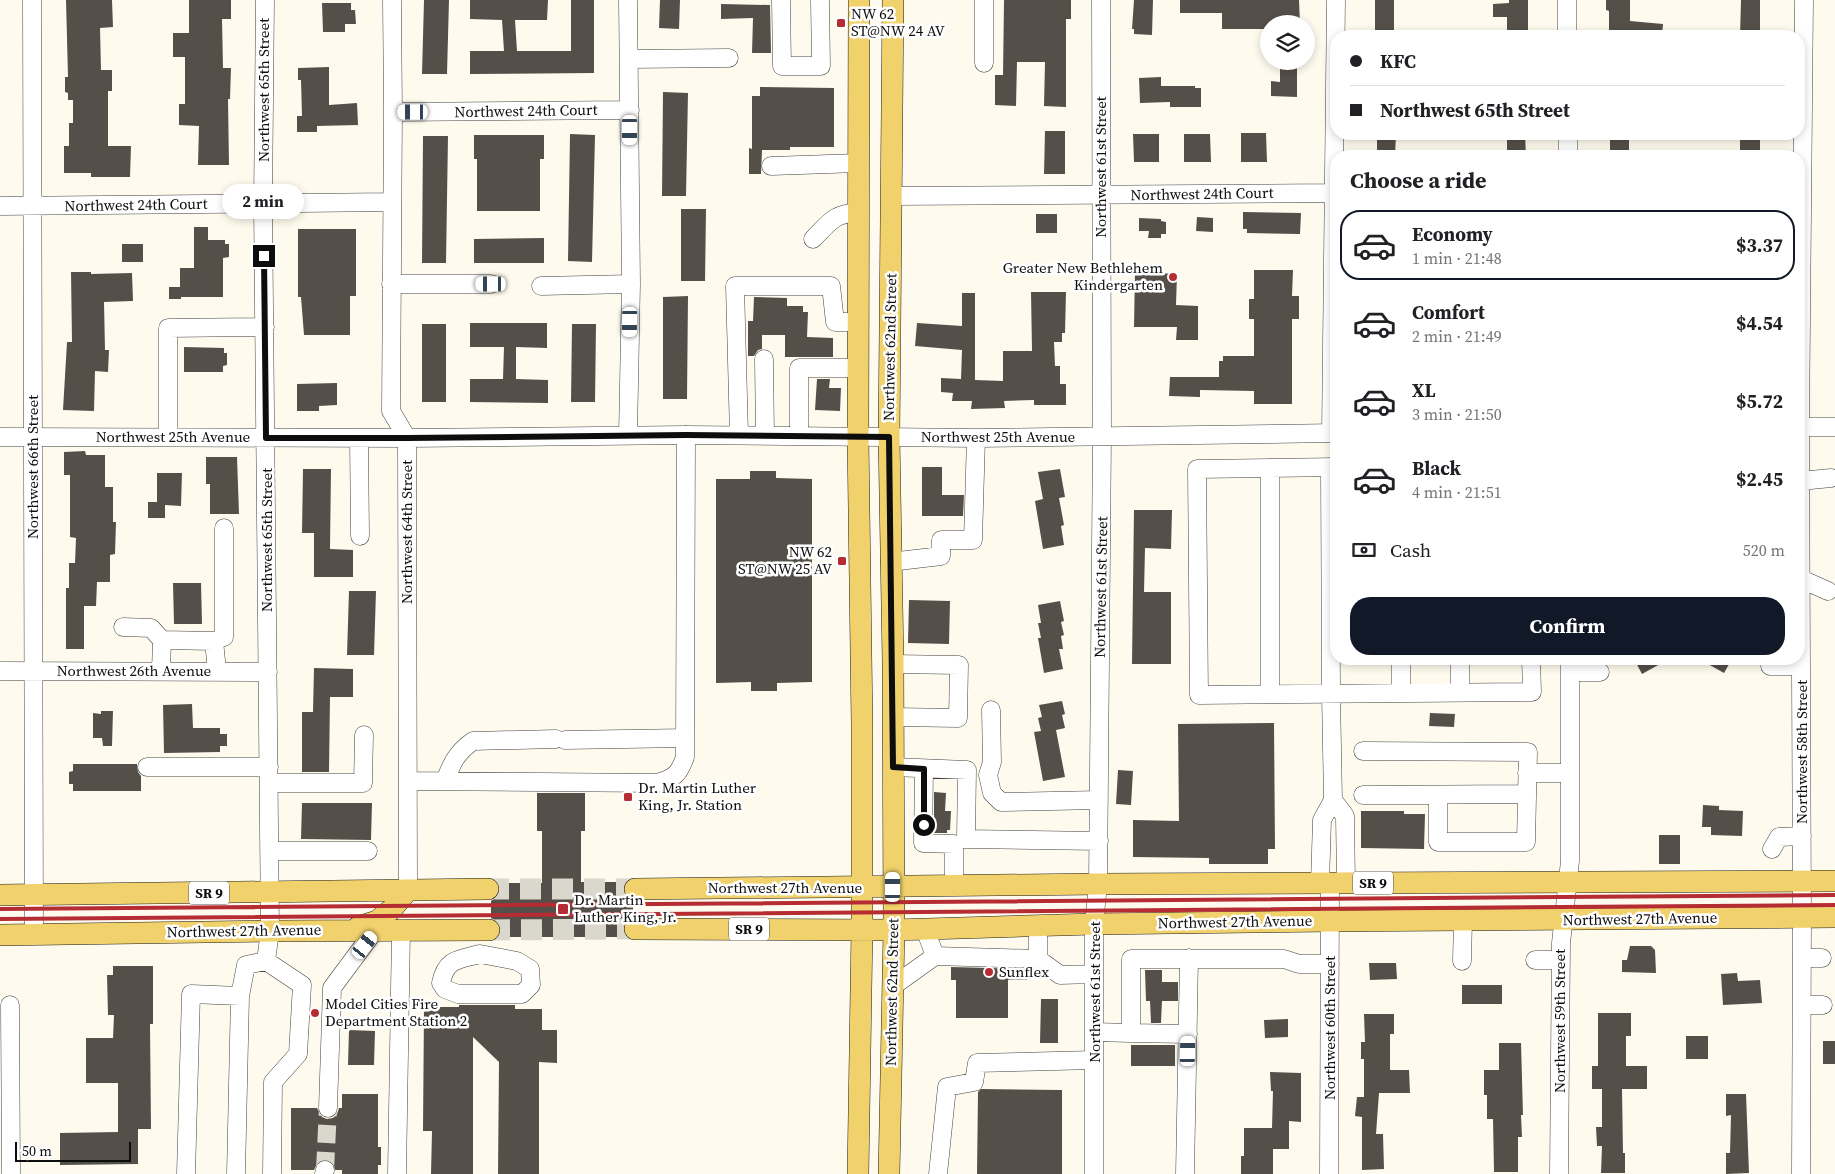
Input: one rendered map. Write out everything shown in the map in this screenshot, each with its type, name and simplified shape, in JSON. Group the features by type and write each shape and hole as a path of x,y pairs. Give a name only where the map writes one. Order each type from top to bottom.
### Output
{"main road":[{"name":"Northwest 62nd Street","path":"858,1174 862,929 862,725 858,437 860,0"},
{"name":"Northwest 62nd Street","path":"889,1174 894,930 893,664 889,437 893,0"},
{"name":"Northwest 27th Avenue","path":"635,889 1098,884 1835,881"},
{"name":"SR 9","path":"0,895 488,889"},
{"path":"348,930 377,921 408,890"},
{"name":"Northwest 27th Avenue","path":"635,929 894,930 1094,924 1835,917"},
{"name":"Northwest 27th Avenue","path":"0,935 270,930 485,930"}],"street":[{"name":"Northwest 66th Street","path":"32,0 34,934"},
{"name":"Northwest 65th Street","path":"265,0 263,203 268,672 268,892 270,930 266,961"},
{"name":"Northwest 64th Street","path":"392,0 391,411 407,438 408,890"},
{"path":"628,0 631,284 628,435"},
{"path":"781,0 782,66 820,66 820,0"},
{"path":"984,0 984,63"},
{"name":"Northwest 61st Street","path":"1094,1174 1094,924 1098,884 1099,841 1102,436 1101,0"},
{"path":"1336,0 1336,30"},
{"path":"1567,0 1567,30"},
{"name":"Northwest 58th Street","path":"1804,0 1804,30"},
{"path":"629,59 729,58"},
{"name":"Northwest 24th Court","path":"393,112 630,110"},
{"path":"771,166 858,163"},
{"name":"Northwest 24th Court","path":"892,196 1330,193"},
{"name":"Northwest 24th Court","path":"0,206 392,202"},
{"path":"814,239 835,217 843,213 858,212"},
{"path":"391,284 491,284"},
{"path":"541,286 631,284"},
{"path":"739,435 735,286 831,286 835,322 858,322"},
{"path":"168,437 168,328 265,328"},
{"path":"764,359 765,436"},
{"path":"799,436 799,368 858,368"},
{"path":"1805,427 1835,427"},
{"name":"Northwest 25th Avenue","path":"0,437 407,438 739,435 979,437 1330,434"},
{"path":"408,781 657,783 671,779 680,769 685,756 686,435"},
{"path":"979,437 984,513"},
{"path":"890,562 941,556 941,540 973,540 979,437"},
{"path":"359,438 360,536"},
{"path":"1330,467 1197,468 1199,694 1532,692 1532,665"},
{"path":"1270,468 1270,694"},
{"path":"1805,484 1831,478"},
{"path":"162,640 214,641 224,637 224,528"},
{"path":"1805,581 1828,592"},
{"path":"123,627 151,628 162,640 162,671"},
{"path":"214,641 217,671"},
{"path":"893,664 959,665 958,718 893,717"},
{"path":"1331,665 1333,800 1322,820 1332,883"},
{"path":"1401,665 1401,693"},
{"path":"1460,665 1460,692"},
{"path":"1570,665 1600,672"},
{"name":"Northwest 59th Street","path":"1559,1174 1561,960 1563,920 1570,861 1570,665"},
{"path":"1770,666 1801,666"},
{"name":"Northwest 58th Street","path":"1801,666 1801,1174"},
{"name":"Northwest 26th Avenue","path":"0,671 268,672"},
{"path":"991,710 992,762 988,775 992,793 1001,802 1099,800"},
{"path":"147,767 363,783 364,735"},
{"path":"445,781 453,761 464,748 473,742 685,738"},
{"path":"1363,751 1528,752 1526,842 1438,842 1438,795"},
{"path":"893,767 967,770 954,886"},
{"path":"924,769 923,843 1099,841"},
{"path":"1527,773 1570,773"},
{"path":"1363,795 1527,794"},
{"path":"1332,883 1345,816 1333,800"},
{"path":"1772,849 1779,837 1802,836"},
{"path":"269,851 368,851"},
{"name":"Northwest 60th Street","path":"1329,1174 1330,921 1332,883"},
{"path":"1462,960 1463,920"},
{"path":"1038,926 1038,960"},
{"path":"925,929 935,956"},
{"path":"328,1108 332,988 375,930"},
{"path":"397,1174 401,930"},
{"path":"480,954 485,930"},
{"path":"480,954 516,961 530,969 531,985 522,994 458,994 446,990 441,983 443,972 448,964 480,954"},
{"path":"893,986 935,956 1038,960 1060,975 1094,974"},
{"path":"1185,1174 1189,958"},
{"path":"1802,958 1822,958"},
{"path":"1132,1033 1131,959 1284,960 1299,964 1330,964"},
{"path":"1535,960 1561,960"},
{"path":"236,1174 240,996 246,965 266,961 302,985 298,1054 273,1082 272,1174"},
{"path":"186,1174 191,994 240,996"},
{"path":"10,1005 11,1174"},
{"path":"1802,1005 1823,1005"},
{"path":"1094,1032 1188,1034"},
{"path":"938,1174 947,1087 974,1082 977,1063 1094,1060"}],"building":[{"path":"66,0 112,0 113,27 100,28 101,70 112,70 112,91 108,91 108,146 131,146 130,177 91,177 91,173 64,173 64,146 69,146 69,123 73,123 73,100 68,100 68,93 65,92 65,77 68,77"},
{"path":"189,0 231,0 231,19 222,19 223,68 231,68 230,99 228,99 229,165 198,165 199,126 179,125 179,104 185,104 185,57 173,57 173,33 189,33"},
{"path":"424,0 449,0 447,74 422,74"},
{"path":"470,0 548,0 547,20 515,20 517,51 571,51 571,0 594,0 594,73 470,74 470,51 504,51 502,20 470,19"},
{"path":"660,0 680,0 679,29 659,28"},
{"path":"1004,0 1071,0 1071,19 1066,19 1066,107 1044,106 1045,62 1017,62 1016,106 995,105 995,75 1003,75"},
{"path":"1134,0 1153,0 1152,35 1134,34 1134,29 1132,29"},
{"path":"1180,0 1299,0 1300,15 1260,15 1260,29 1222,29 1222,13 1180,13"},
{"path":"1375,0 1394,0 1394,30 1375,30"},
{"path":"1509,0 1528,0 1528,30 1507,30 1507,17 1493,17 1493,4 1509,3"},
{"path":"1606,0 1630,0 1630,21 1663,24 1662,30 1609,30 1609,11 1606,10"},
{"path":"1741,0 1760,0 1760,30 1740,30"},
{"path":"322,3 351,3 351,10 355,10 356,24 345,24 345,32 323,32"},
{"path":"721,4 770,5 771,53 752,53 753,18 721,19"},
{"path":"329,67 329,105 357,103 358,125 317,126 317,132 297,132 297,116 302,116 301,80 298,80 298,68"},
{"path":"1280,70 1297,70 1297,97 1271,96 1271,81 1280,82"},
{"path":"1161,77 1161,86 1195,86 1195,88 1201,88 1201,107 1170,107 1170,102 1140,103 1139,78"},
{"path":"760,87 834,88 834,147 790,147 790,150 762,150 761,174 749,174 749,148 752,149 752,96 760,96"},
{"path":"663,92 688,93 686,196 662,196"},
{"path":"1045,131 1065,131 1065,174 1044,174"},
{"path":"1241,133 1266,133 1267,162 1241,162"},
{"path":"570,134 595,135 592,262 568,261"},
{"path":"1133,134 1159,134 1159,162 1134,162"},
{"path":"1184,134 1210,134 1211,162 1184,162"},
{"path":"474,135 544,135 544,159 540,159 540,211 477,211 477,159 474,159"},
{"path":"423,136 448,136 446,263 422,263"},
{"path":"1377,140 1396,140 1395,150 1377,150"},
{"path":"1507,140 1525,140 1526,150 1507,150"},
{"path":"1610,140 1629,140 1629,150 1610,150"},
{"path":"1740,140 1760,140 1760,150 1740,150"},
{"path":"681,209 706,209 705,281 681,281"},
{"path":"1243,212 1301,213 1300,234 1247,233 1247,229 1243,229"},
{"path":"1036,214 1057,214 1057,233 1036,233"},
{"path":"1197,217 1213,218 1213,232 1196,231"},
{"path":"1139,218 1161,219 1161,221 1166,222 1166,234 1161,234 1161,238 1148,238 1149,231 1139,231"},
{"path":"194,227 208,227 208,240 225,240 225,244 229,244 229,257 223,258 223,297 181,297 181,299 169,299 169,287 180,287 180,268 194,268"},
{"path":"298,229 356,229 356,296 350,296 350,335 304,335 301,297 298,297"},
{"path":"544,238 544,263 474,263 474,239"},
{"path":"122,244 143,244 143,262 122,262"},
{"path":"1254,270 1293,270 1292,296 1299,296 1299,319 1292,319 1292,404 1254,404 1254,391 1200,390 1200,397 1169,396 1170,377 1219,377 1219,361 1223,361 1223,356 1254,356 1254,319 1249,319 1249,299 1254,299"},
{"path":"71,272 91,272 91,274 132,273 133,301 104,302 105,350 109,350 108,372 95,371 94,411 63,410 67,342 72,342"},
{"path":"1135,272 1177,274 1176,305 1198,306 1198,340 1176,340 1177,327 1134,327"},
{"path":"1031,292 1066,292 1065,333 1062,333 1062,342 1054,342 1055,366 1060,366 1060,384 1066,384 1066,405 1034,405 1034,400 1004,401 1005,408 971,409 972,401 952,401 953,393 941,392 941,378 961,379 962,350 915,346 917,323 962,326 962,293 975,293 975,380 1003,381 1003,351 1032,351"},
{"path":"688,296 687,399 663,399 663,297"},
{"path":"754,297 787,298 787,306 803,306 803,312 808,312 807,337 833,338 833,357 785,357 785,335 762,335 762,349 758,350 754,356 748,356 748,321 753,321"},
{"path":"470,323 547,323 547,348 516,347 516,379 548,380 548,403 470,402 470,379 503,379 504,347 470,347"},
{"path":"422,324 446,324 446,402 422,402"},
{"path":"572,324 596,324 595,402 571,402"},
{"path":"184,347 224,348 224,353 227,353 227,365 223,366 223,372 184,372"},
{"path":"817,379 830,379 829,388 841,388 840,411 815,410"},
{"path":"337,383 337,405 319,406 319,411 297,411 297,384"},
{"path":"85,451 86,455 105,455 105,487 113,487 113,522 116,522 115,554 110,555 110,582 97,582 96,606 84,606 84,649 66,649 66,588 69,588 69,563 75,563 76,538 70,537 70,475 64,475 64,452"},
{"path":"206,457 237,457 239,514 210,514 210,484 206,484"},
{"path":"922,467 942,467 942,495 964,495 963,516 922,516"},
{"path":"303,469 331,469 330,549 353,550 353,577 314,577 314,533 302,533"},
{"path":"1060,469 1065,497 1059,498 1064,525 1061,526 1064,545 1043,549 1035,501 1043,499 1038,472"},
{"path":"750,471 776,471 776,478 812,479 812,682 777,683 777,691 751,691 751,682 716,683 716,479 750,479"},
{"path":"157,473 182,473 181,506 165,505 165,518 148,518 148,502 157,502"},
{"path":"1134,510 1172,510 1171,549 1145,548 1144,592 1171,592 1171,664 1132,664"},
{"path":"173,583 201,583 202,624 174,624"},
{"path":"349,591 376,591 374,655 347,655"},
{"path":"909,600 950,601 949,644 908,643"},
{"path":"1060,601 1064,621 1061,622 1064,635 1061,636 1063,649 1059,649 1063,669 1044,673 1038,638 1041,638 1038,623 1041,623 1038,605"},
{"path":"1637,665 1658,665 1642,674"},
{"path":"1710,665 1729,665 1724,673"},
{"path":"314,668 353,669 353,697 330,697 329,772 302,772 302,712 313,712"},
{"path":"1062,701 1065,714 1062,715 1065,728 1056,730 1065,777 1043,781 1034,732 1041,731 1038,718 1042,717 1039,705"},
{"path":"192,704 193,728 220,728 220,734 227,734 227,746 220,746 220,752 164,753 163,705"},
{"path":"101,711 113,711 112,746 103,746 102,738 93,738 93,713 101,714"},
{"path":"1430,713 1455,714 1454,727 1429,726"},
{"path":"1274,723 1275,849 1268,849 1268,864 1209,864 1209,858 1133,857 1133,820 1179,821 1178,724"},
{"path":"73,764 137,764 138,772 141,776 141,791 73,791 73,784 69,784 69,772 73,771"},
{"path":"1118,770 1133,771 1131,805 1116,804"},
{"path":"934,792 946,793 945,811 951,811 950,830 947,830 947,833 934,833"},
{"path":"537,793 585,793 585,831 581,831 581,882 625,882 624,895 628,900 633,901 633,917 624,922 623,928 626,937 499,937 500,923 491,918 491,901 499,895 499,883 542,883 542,831 537,831"},
{"path":"302,803 372,803 371,840 301,839"},
{"path":"1703,805 1719,806 1719,810 1743,811 1742,836 1711,835 1711,827 1702,827"},
{"path":"1361,811 1404,811 1404,814 1425,814 1424,849 1361,848"},
{"path":"1659,835 1680,835 1680,864 1659,864"},
{"path":"1630,946 1651,946 1655,950 1656,973 1622,972 1622,960 1627,960"},
{"path":"1369,963 1396,963 1397,979 1370,980"},
{"path":"113,966 153,966 153,1024 150,1024 151,1129 138,1129 138,1164 60,1165 60,1133 118,1132 118,1083 86,1083 86,1038 113,1038 114,1015 108,1015 107,975 113,975"},
{"path":"951,967 1027,969 1027,980 1008,980 1008,1018 956,1018 956,980 951,980"},
{"path":"1145,970 1162,970 1162,982 1178,982 1178,1001 1162,1001 1161,1023 1151,1023 1150,1001 1146,1001"},
{"path":"1737,973 1738,981 1760,980 1762,1003 1723,1005 1721,974"},
{"path":"1462,985 1502,985 1502,1004 1462,1004"},
{"path":"1041,999 1058,999 1058,1043 1040,1043"},
{"path":"459,1005 515,1005 515,1009 542,1009 542,1030 557,1030 557,1063 539,1062 539,1174 498,1174 499,1062 473,1037 473,1174 431,1174 432,1131 423,1131 424,1007 459,1007"},
{"path":"1598,1013 1631,1013 1631,1036 1626,1036 1626,1066 1647,1066 1647,1089 1622,1089 1625,1173 1601,1173 1602,1146 1597,1146 1596,1127 1602,1127 1602,1089 1592,1089 1592,1066 1598,1066"},
{"path":"1364,1014 1394,1014 1394,1034 1390,1034 1390,1070 1409,1070 1410,1093 1379,1093 1376,1134 1383,1134 1384,1169 1362,1170 1362,1117 1355,1116 1357,1097 1364,1097 1364,1059 1361,1059 1361,1042 1365,1042"},
{"path":"1288,1019 1288,1037 1265,1038 1264,1020"},
{"path":"349,1030 375,1031 374,1065 348,1065"},
{"path":"1686,1036 1708,1036 1708,1059 1686,1059"},
{"path":"1823,1041 1835,1041 1835,1064 1823,1064"},
{"path":"1499,1043 1521,1043 1523,1115 1521,1115 1522,1137 1518,1137 1518,1172 1494,1172 1493,1119 1487,1119 1487,1095 1484,1095 1484,1070 1499,1070"},
{"path":"1131,1045 1175,1045 1175,1066 1131,1066"},
{"path":"1270,1072 1301,1073 1301,1122 1289,1121 1289,1149 1273,1149 1273,1174 1241,1174 1241,1156 1244,1156 1244,1128 1272,1128 1273,1091 1271,1091"},
{"path":"981,1089 1062,1090 1062,1174 977,1174 978,1092"},
{"path":"342,1094 378,1094 378,1147 381,1147 381,1165 378,1165 378,1174 342,1174 342,1170 335,1170 333,1163 327,1160 318,1162 314,1170 291,1170 291,1108 317,1108 322,1117 327,1119 333,1118 339,1108 342,1108"},
{"path":"1726,1094 1746,1094 1749,1173 1726,1174 1726,1153 1730,1153 1731,1115 1726,1116"}],"tunnel":[{"path":"488,889 635,889"},
{"path":"489,930 635,929"},
{"path":"325,1170 328,1108"}],"railway":[{"path":"0,909 1835,895"},
{"path":"0,919 1835,905"}],"place":[{"name":"NW 62 ST@NW 24 AV","path":"841,23"},
{"name":"Greater New Bethlehem Kindergarten","path":"1173,277"},
{"name":"NW 62 ST@NW 25 AV","path":"842,561"},
{"name":"Dr. Martin Luther King, Jr. Station","path":"628,797"},
{"name":"Dr. Martin Luther King, Jr.","path":"563,909"},
{"name":"Sunflex","path":"989,972"},
{"name":"Model Cities Fire Department Station 2","path":"315,1013"}],"route":[{"path":"264,256 266,438 686,435 889,437 893,767 924,769 924,825"}]}
